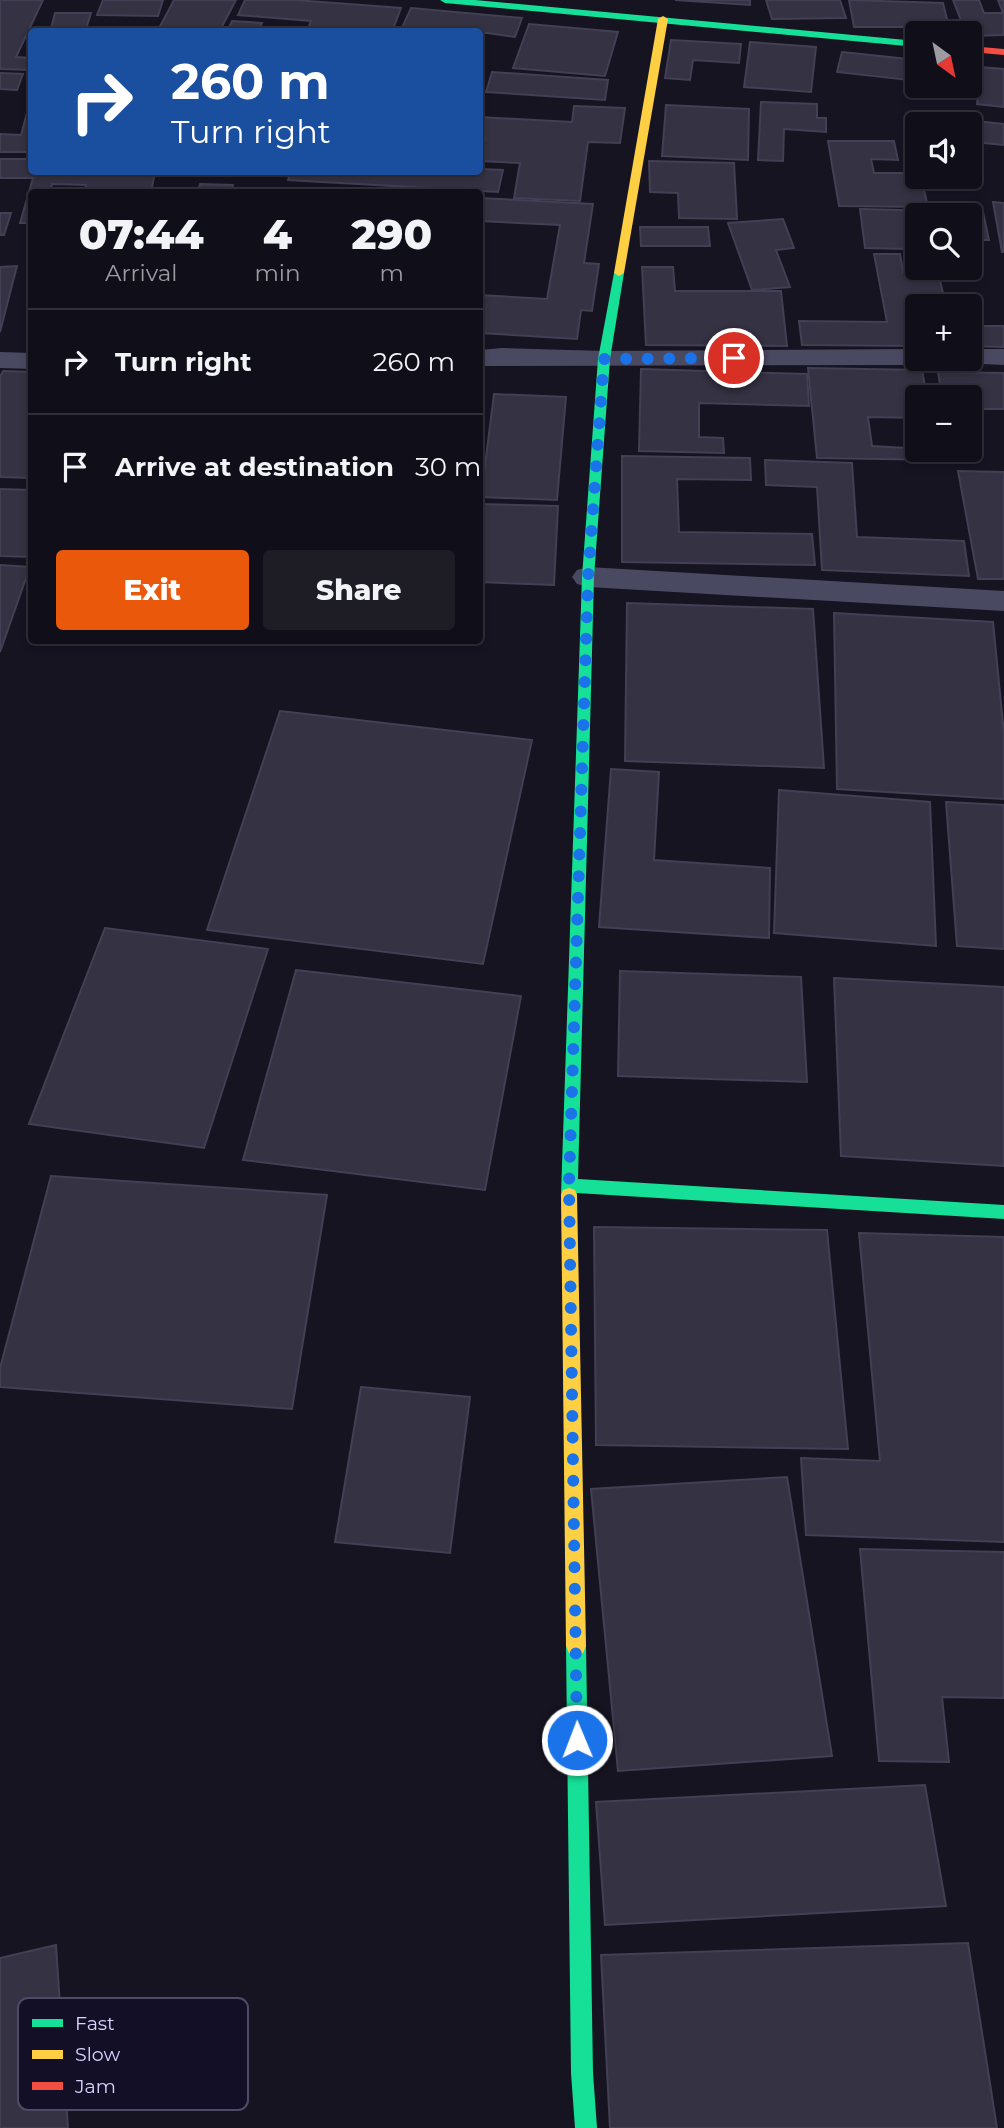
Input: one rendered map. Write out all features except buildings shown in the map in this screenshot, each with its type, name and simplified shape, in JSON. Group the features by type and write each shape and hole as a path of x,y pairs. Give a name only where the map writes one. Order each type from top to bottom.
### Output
{"street":[{"path":"445,0 905,43"},
{"path":"586,2128 582,2073 569,1185 588,578 604,359 663,19"},
{"path":"982,50 1004,52"},
{"path":"483,358 905,357"},
{"path":"982,357 1004,357"},
{"path":"0,360 28,361"},
{"path":"588,578 1004,601"},
{"path":"569,1185 1004,1212"}],"traffic: fast":[{"path":"445,0 905,43"},
{"path":"569,1195 588,577 604,359 619,273"},
{"path":"569,1185 1004,1212"},
{"path":"576,1646 582,2073 586,2128"}],"traffic: slow":[{"path":"619,273 663,19"},
{"path":"569,1195 576,1646"}],"traffic: jam":[{"path":"982,50 1004,52"}],"route":[{"path":"577,1740 569,1185 588,578 604,359 734,358"}]}
